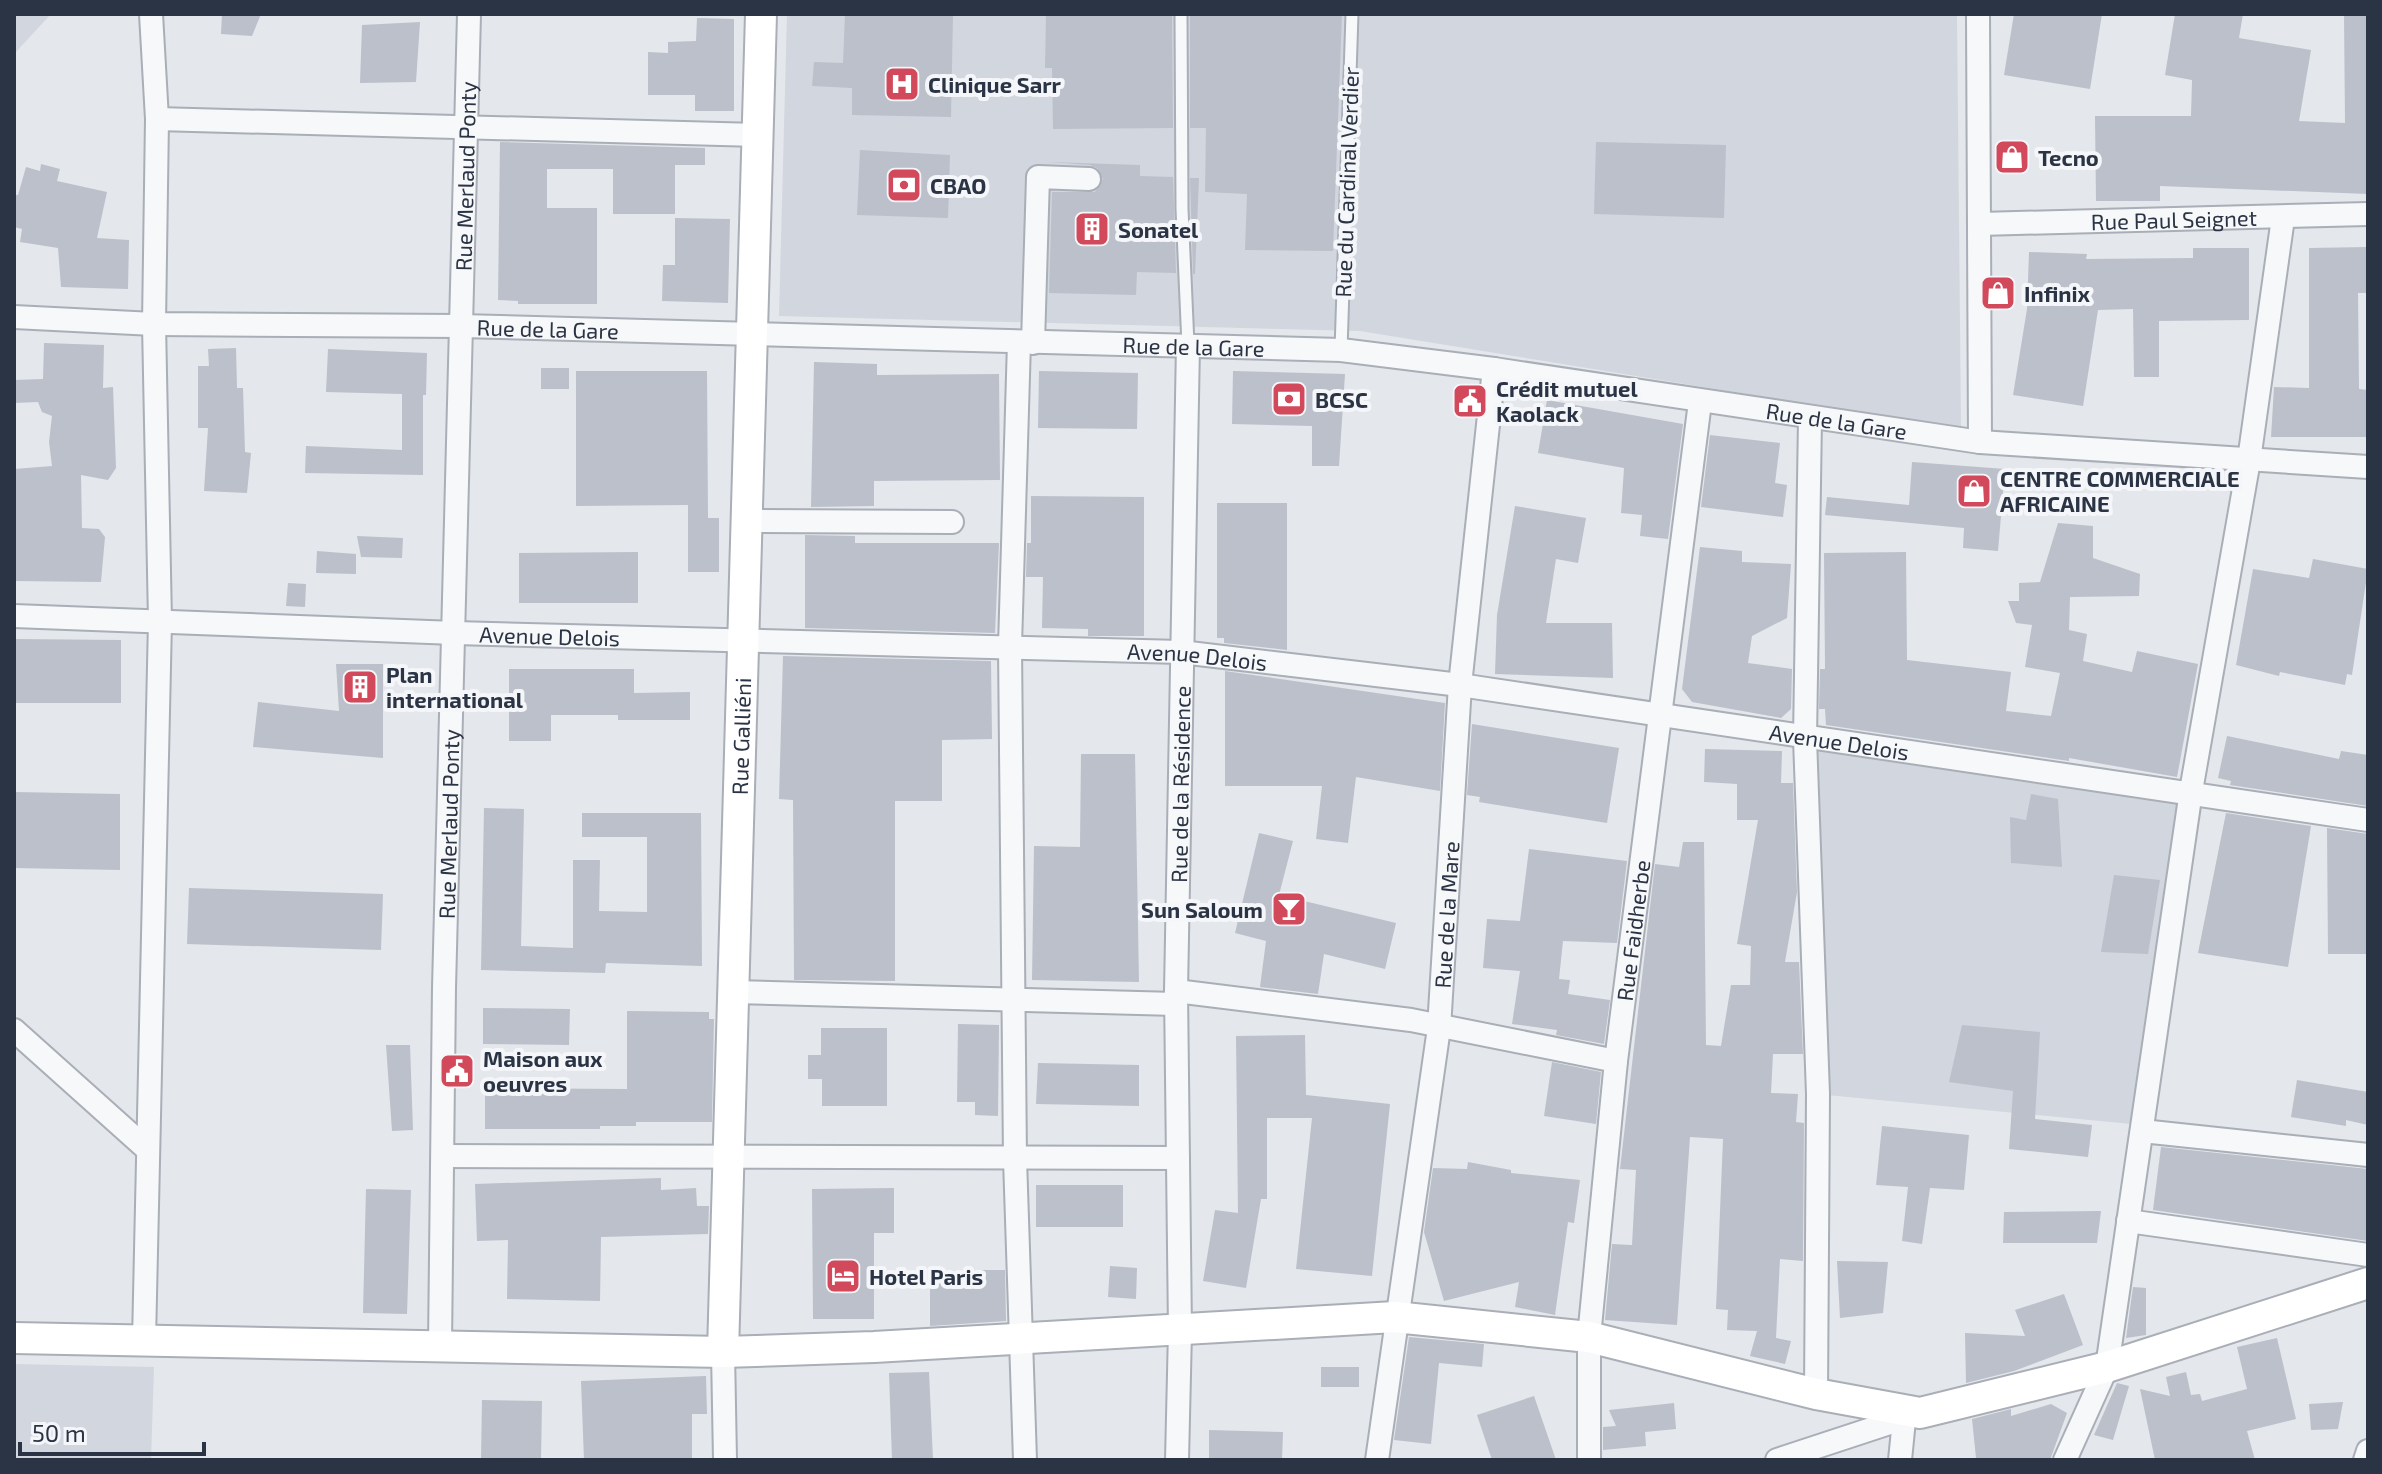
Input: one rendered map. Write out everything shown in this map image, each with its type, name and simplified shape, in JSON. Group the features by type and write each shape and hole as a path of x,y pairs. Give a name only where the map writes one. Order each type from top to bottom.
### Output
{"street":[{"path":"144,1341 160,621 154,324 157,119 151,14"},
{"name":"Rue Merlaud Ponty","path":"440,1346 444,988 469,14"},
{"name":"Rue Galliéni","path":"725,1460 723,1352 761,14"},
{"path":"1978,14 1980,442"},
{"path":"157,119 466,124 758,135"},
{"path":"1025,1460 1015,1159 1016,998 1010,646 1038,177 1089,179"},
{"name":"Rue Paul Seignet","path":"1980,224 2368,214"},
{"path":"2065,1460 2107,1367 2191,791 2249,460 2283,218"},
{"name":"Rue de la Gare","path":"14,317 154,324 461,326 1341,350 1494,369 1810,419 1980,442 2368,467"},
{"name":"Rue de la Résidence","path":"1177,1460 1180,1331 1176,997 1188,345"},
{"name":"Rue de la Mare","path":"1377,1460 1395,1317 1439,1028 1460,685 1494,369"},
{"name":"Rue Faidherbe","path":"1589,1460 1589,1337 1616,1061 1700,402"},
{"path":"1810,419 1805,739 1818,1094 1816,1394"},
{"path":"747,521 952,522"},
{"name":"Avenue Delois","path":"14,616 455,633 1181,652 1460,685 1805,739 2191,791 2368,820"},
{"path":"733,992 1016,998 1176,997 1411,1020 1616,1061"},
{"path":"14,1030 148,1150"},
{"path":"2142,1131 2368,1155"},
{"path":"444,1156 1178,1158"},
{"path":"2128,1221 2368,1255"},
{"path":"1777,1460 1912,1416 2107,1367 2368,1283"},
{"path":"14,1338 723,1352 1180,1331 1395,1317 1589,1337 1912,1416"},
{"path":"1900,1460 1912,1416"},
{"path":"2365,1460 2368,1451"}],"lane":[{"name":"Rue de la Résidence","path":"1181,14 1182,209 1188,345"},
{"name":"Rue du Cardinal Verdier","path":"1341,350 1352,14"}],"shaded area":[{"path":"14,14 51,14 14,54"},
{"path":"787,14 1957,14 1961,429 1360,331 779,316"},
{"path":"1812,749 2178,798 2131,1124 1827,1095"},
{"path":"14,1364 154,1367 151,1460 14,1460"}],"building":[{"path":"222,14 261,14 252,36 221,34"},
{"path":"845,14 953,14 951,117 852,115 852,88 812,86 814,62 843,63"},
{"path":"1046,14 1172,14 1173,128 1053,129 1052,68 1045,68"},
{"path":"1190,14 1342,14 1333,251 1245,250 1247,194 1205,192 1206,128 1190,128"},
{"path":"2014,14 2102,14 2090,89 2004,75"},
{"path":"2175,14 2243,14 2239,38 2311,50 2299,121 2345,123 2344,14 2368,14 2368,194 2160,186 2160,201 2096,201 2095,116 2191,116 2192,80 2165,75"},
{"path":"697,18 734,19 734,111 695,111 695,95 648,95 648,52 668,53 668,42 696,41"},
{"path":"420,22 416,82 360,83 362,25"},
{"path":"500,142 705,148 705,165 675,165 675,214 613,214 613,169 547,169 547,208 597,208 597,304 518,304 518,301 498,300"},
{"path":"1596,142 1726,145 1724,218 1594,214"},
{"name":"CBAO","path":"860,150 950,155 948,218 857,215"},
{"name":"Sonatel","path":"1048,162 1140,165 1140,176 1173,177 1176,273 1137,272 1136,295 1049,293 1052,192 1095,192 1103,179 1097,168 1090,165"},
{"path":"41,164 60,169 57,181 107,192 97,238 129,240 128,289 61,287 58,248 20,242 22,229 14,227 14,195 18,195 26,167 40,171"},
{"path":"1190,178 1199,178 1195,274 1193,274"},
{"path":"675,218 730,219 728,303 662,301 663,265 675,265"},
{"path":"2368,247 2368,293 2358,293 2359,389 2368,390 2368,437 2271,437 2274,387 2309,388 2309,248"},
{"path":"2193,248 2249,248 2249,320 2159,321 2159,377 2134,377 2133,309 2098,310 2083,406 2013,395 2027,309 2029,252 2087,254 2086,259 2193,258"},
{"path":"44,343 104,345 103,388 113,387 116,468 108,480 81,475 82,528 99,529 105,537 101,582 14,581 14,469 52,466 49,442 52,416 42,412 38,402 14,403 14,380 43,379"},
{"path":"236,348 237,388 243,388 245,452 251,453 247,493 204,491 208,428 198,428 198,366 209,366 208,349"},
{"path":"328,349 427,353 426,395 423,395 423,475 305,473 306,446 402,450 402,394 326,392"},
{"path":"814,362 877,364 877,375 999,374 1000,480 874,481 874,506 811,507"},
{"path":"541,368 569,368 569,389 541,389"},
{"path":"576,371 707,371 708,518 719,518 719,572 688,572 688,505 576,506"},
{"path":"1039,371 1138,373 1137,429 1038,428"},
{"name":"BCSC","path":"1233,371 1345,374 1339,466 1312,466 1312,426 1232,424"},
{"path":"1547,400 1683,424 1668,539 1640,536 1642,515 1621,513 1624,468 1538,453"},
{"path":"1710,435 1780,443 1775,483 1787,485 1783,517 1701,507"},
{"path":"1912,462 2005,469 1998,551 1963,548 1964,528 1825,515 1827,497 1909,505"},
{"path":"1031,496 1144,497 1144,636 1088,636 1088,629 1042,628 1043,577 1026,577 1027,543 1031,543"},
{"path":"1217,503 1287,503 1287,650 1224,643 1224,638 1217,638"},
{"path":"1515,506 1586,518 1578,563 1556,559 1546,623 1612,623 1613,678 1495,674 1497,615"},
{"path":"2058,523 2093,526 2093,558 2140,574 2139,596 2070,597 2069,630 2087,634 2083,661 2132,672 2137,651 2198,664 2177,777 2069,758 2069,761 1826,725 1825,709 1819,709 1820,669 1825,669 1824,553 1906,552 1907,660 2011,672 2006,711 2051,716 2060,673 2025,667 2032,625 2016,623 2008,601 2019,601 2019,583 2040,582"},
{"path":"805,535 855,536 855,543 999,543 995,633 805,628"},
{"path":"357,536 403,538 402,558 361,557"},
{"path":"1700,547 1742,551 1742,562 1791,564 1787,618 1752,636 1748,663 1792,669 1791,709 1781,718 1692,702 1682,689"},
{"path":"317,551 356,554 356,574 316,573"},
{"path":"638,552 638,603 519,603 519,553"},
{"path":"2313,559 2368,569 2352,675 2347,674 2345,685 2280,672 2279,676 2236,665 2253,569 2309,578"},
{"path":"288,583 306,584 305,607 286,606"},
{"path":"14,639 121,640 121,703 14,703"},
{"path":"783,656 991,661 992,739 942,740 942,801 895,801 895,981 794,980 793,800 779,799"},
{"path":"336,664 383,664 383,758 253,747 258,702 339,711"},
{"path":"509,669 634,669 634,693 690,692 690,720 618,720 618,715 551,715 551,741 509,741"},
{"path":"1225,671 1445,703 1440,791 1356,777 1348,843 1316,839 1322,786 1225,786"},
{"path":"1472,724 1619,748 1607,823 1479,802 1480,797 1467,795"},
{"path":"2227,736 2339,759 2341,751 2368,755 2368,806 2230,785 2231,781 2218,778"},
{"path":"1705,749 1782,751 1781,783 1793,783 1797,892 1785,962 1799,962 1803,1054 1773,1054 1771,1093 1798,1094 1796,1122 1804,1123 1803,1261 1780,1259 1776,1338 1791,1341 1785,1364 1750,1356 1757,1331 1727,1330 1728,1310 1716,1309 1723,1139 1690,1137 1677,1325 1605,1320 1612,1244 1632,1245 1636,1170 1620,1169 1655,864 1679,867 1683,842 1704,842 1706,1045 1721,1046 1731,985 1750,985 1751,946 1737,944 1758,820 1737,820 1737,784 1704,782"},
{"path":"1081,754 1135,754 1139,982 1032,980 1034,846 1080,847"},
{"path":"14,792 120,794 120,870 14,868"},
{"path":"2031,794 2058,799 2062,867 2011,863 2010,817 2026,820"},
{"path":"484,808 524,809 521,946 573,948 573,860 600,860 599,911 647,912 647,837 582,837 582,813 701,813 702,966 606,963 605,973 481,970"},
{"path":"2226,813 2311,826 2288,967 2198,953"},
{"path":"2327,828 2368,834 2368,954 2328,954"},
{"name":"Sun Saloum","path":"1259,833 1293,841 1279,895 1396,923 1385,969 1324,954 1318,994 1260,987 1266,941 1235,933"},
{"path":"1529,849 1627,861 1617,943 1563,941 1559,979 1570,980 1568,994 1610,1000 1604,1044 1556,1035 1557,1030 1512,1024 1520,971 1483,968 1487,919 1520,921"},
{"path":"2114,875 2160,880 2148,954 2101,952"},
{"path":"189,888 383,894 381,950 187,944"},
{"path":"483,1008 570,1009 569,1045 483,1044"},
{"path":"627,1011 709,1012 709,1019 714,1019 712,1122 636,1122 636,1126 600,1126 600,1129 485,1129 485,1088 627,1089"},
{"path":"958,1024 999,1025 998,1116 975,1115 975,1102 957,1102"},
{"path":"1962,1025 2040,1032 2035,1119 2092,1125 2088,1157 2009,1149 2013,1091 1949,1082"},
{"path":"821,1028 887,1028 887,1106 822,1106 822,1079 808,1079 808,1055 821,1055"},
{"path":"1305,1035 1306,1095 1390,1104 1372,1276 1296,1269 1312,1118 1267,1118 1267,1199 1261,1199 1246,1288 1203,1281 1215,1210 1238,1213 1236,1036"},
{"path":"386,1045 410,1045 413,1130 392,1131"},
{"path":"1552,1062 1601,1072 1596,1124 1544,1116"},
{"path":"1038,1063 1139,1065 1139,1106 1036,1104"},
{"path":"2297,1080 2368,1092 2368,1125 2346,1120 2346,1126 2291,1117"},
{"path":"1882,1126 1969,1135 1964,1190 1930,1188 1922,1244 1902,1241 1908,1187 1876,1185"},
{"path":"2161,1147 2368,1169 2368,1241 2153,1210"},
{"path":"1468,1162 1511,1170 1511,1173 1580,1180 1574,1223 1568,1222 1555,1315 1515,1307 1519,1282 1444,1301 1424,1232 1433,1168 1467,1169"},
{"path":"661,1178 661,1190 696,1188 697,1206 709,1206 708,1234 601,1237 600,1301 507,1299 508,1240 477,1241 475,1184"},
{"path":"1036,1185 1123,1185 1123,1227 1036,1227"},
{"name":"Hotel Paris","path":"894,1188 894,1233 874,1233 874,1319 813,1319 812,1189"},
{"path":"366,1189 411,1190 407,1314 363,1313"},
{"path":"2101,1211 2097,1243 2003,1243 2004,1212"},
{"path":"1837,1261 1888,1262 1883,1313 1840,1318"},
{"path":"1110,1266 1137,1268 1136,1299 1108,1297"},
{"path":"930,1270 1005,1270 1006,1321 930,1326"},
{"path":"2133,1287 2146,1288 2146,1335 2126,1338"},
{"path":"2064,1294 2083,1345 2014,1371 1966,1383 1965,1333 2025,1336 2015,1310"},
{"path":"1409,1337 1484,1344 1482,1367 1439,1363 1431,1444 1394,1440"},
{"path":"2277,1338 2296,1419 2247,1431 2255,1460 2155,1460 2140,1389 2170,1396 2166,1377 2186,1372 2191,1395 2200,1394 2202,1401 2247,1389 2237,1347"},
{"path":"1321,1367 1359,1367 1359,1387 1321,1387"},
{"path":"929,1372 933,1460 892,1460 889,1373"},
{"path":"706,1376 707,1414 692,1414 692,1460 584,1460 581,1381"},
{"path":"2117,1383 2129,1386 2113,1440 2094,1435"},
{"path":"1534,1396 1556,1460 1492,1460 1477,1415"},
{"path":"482,1400 542,1401 541,1460 481,1460"},
{"path":"2343,1402 2338,1429 2311,1430 2309,1404"},
{"path":"1674,1403 1676,1429 1645,1432 1646,1446 1603,1450 1603,1427 1616,1426 1609,1410"},
{"path":"2051,1404 2067,1413 2050,1460 1976,1458 1972,1419 2011,1409 2011,1416"},
{"path":"1209,1430 1283,1432 1282,1460 1209,1460"}],"place":[{"name":"Clinique Sarr","path":"902,84"},
{"name":"Tecno","path":"2012,157"},
{"name":"CBAO","path":"904,185"},
{"name":"Sonatel","path":"1092,229"},
{"name":"Infinix","path":"1998,293"},
{"name":"BCSC","path":"1289,399"},
{"name":"Crédit mutuel Kaolack","path":"1470,401"},
{"name":"CENTRE COMMERCIALE AFRICAINE","path":"1974,491"},
{"name":"Plan international","path":"360,687"},
{"name":"Sun Saloum","path":"1289,909"},
{"name":"Maison aux oeuvres","path":"457,1071"},
{"name":"Hotel Paris","path":"843,1276"}]}
